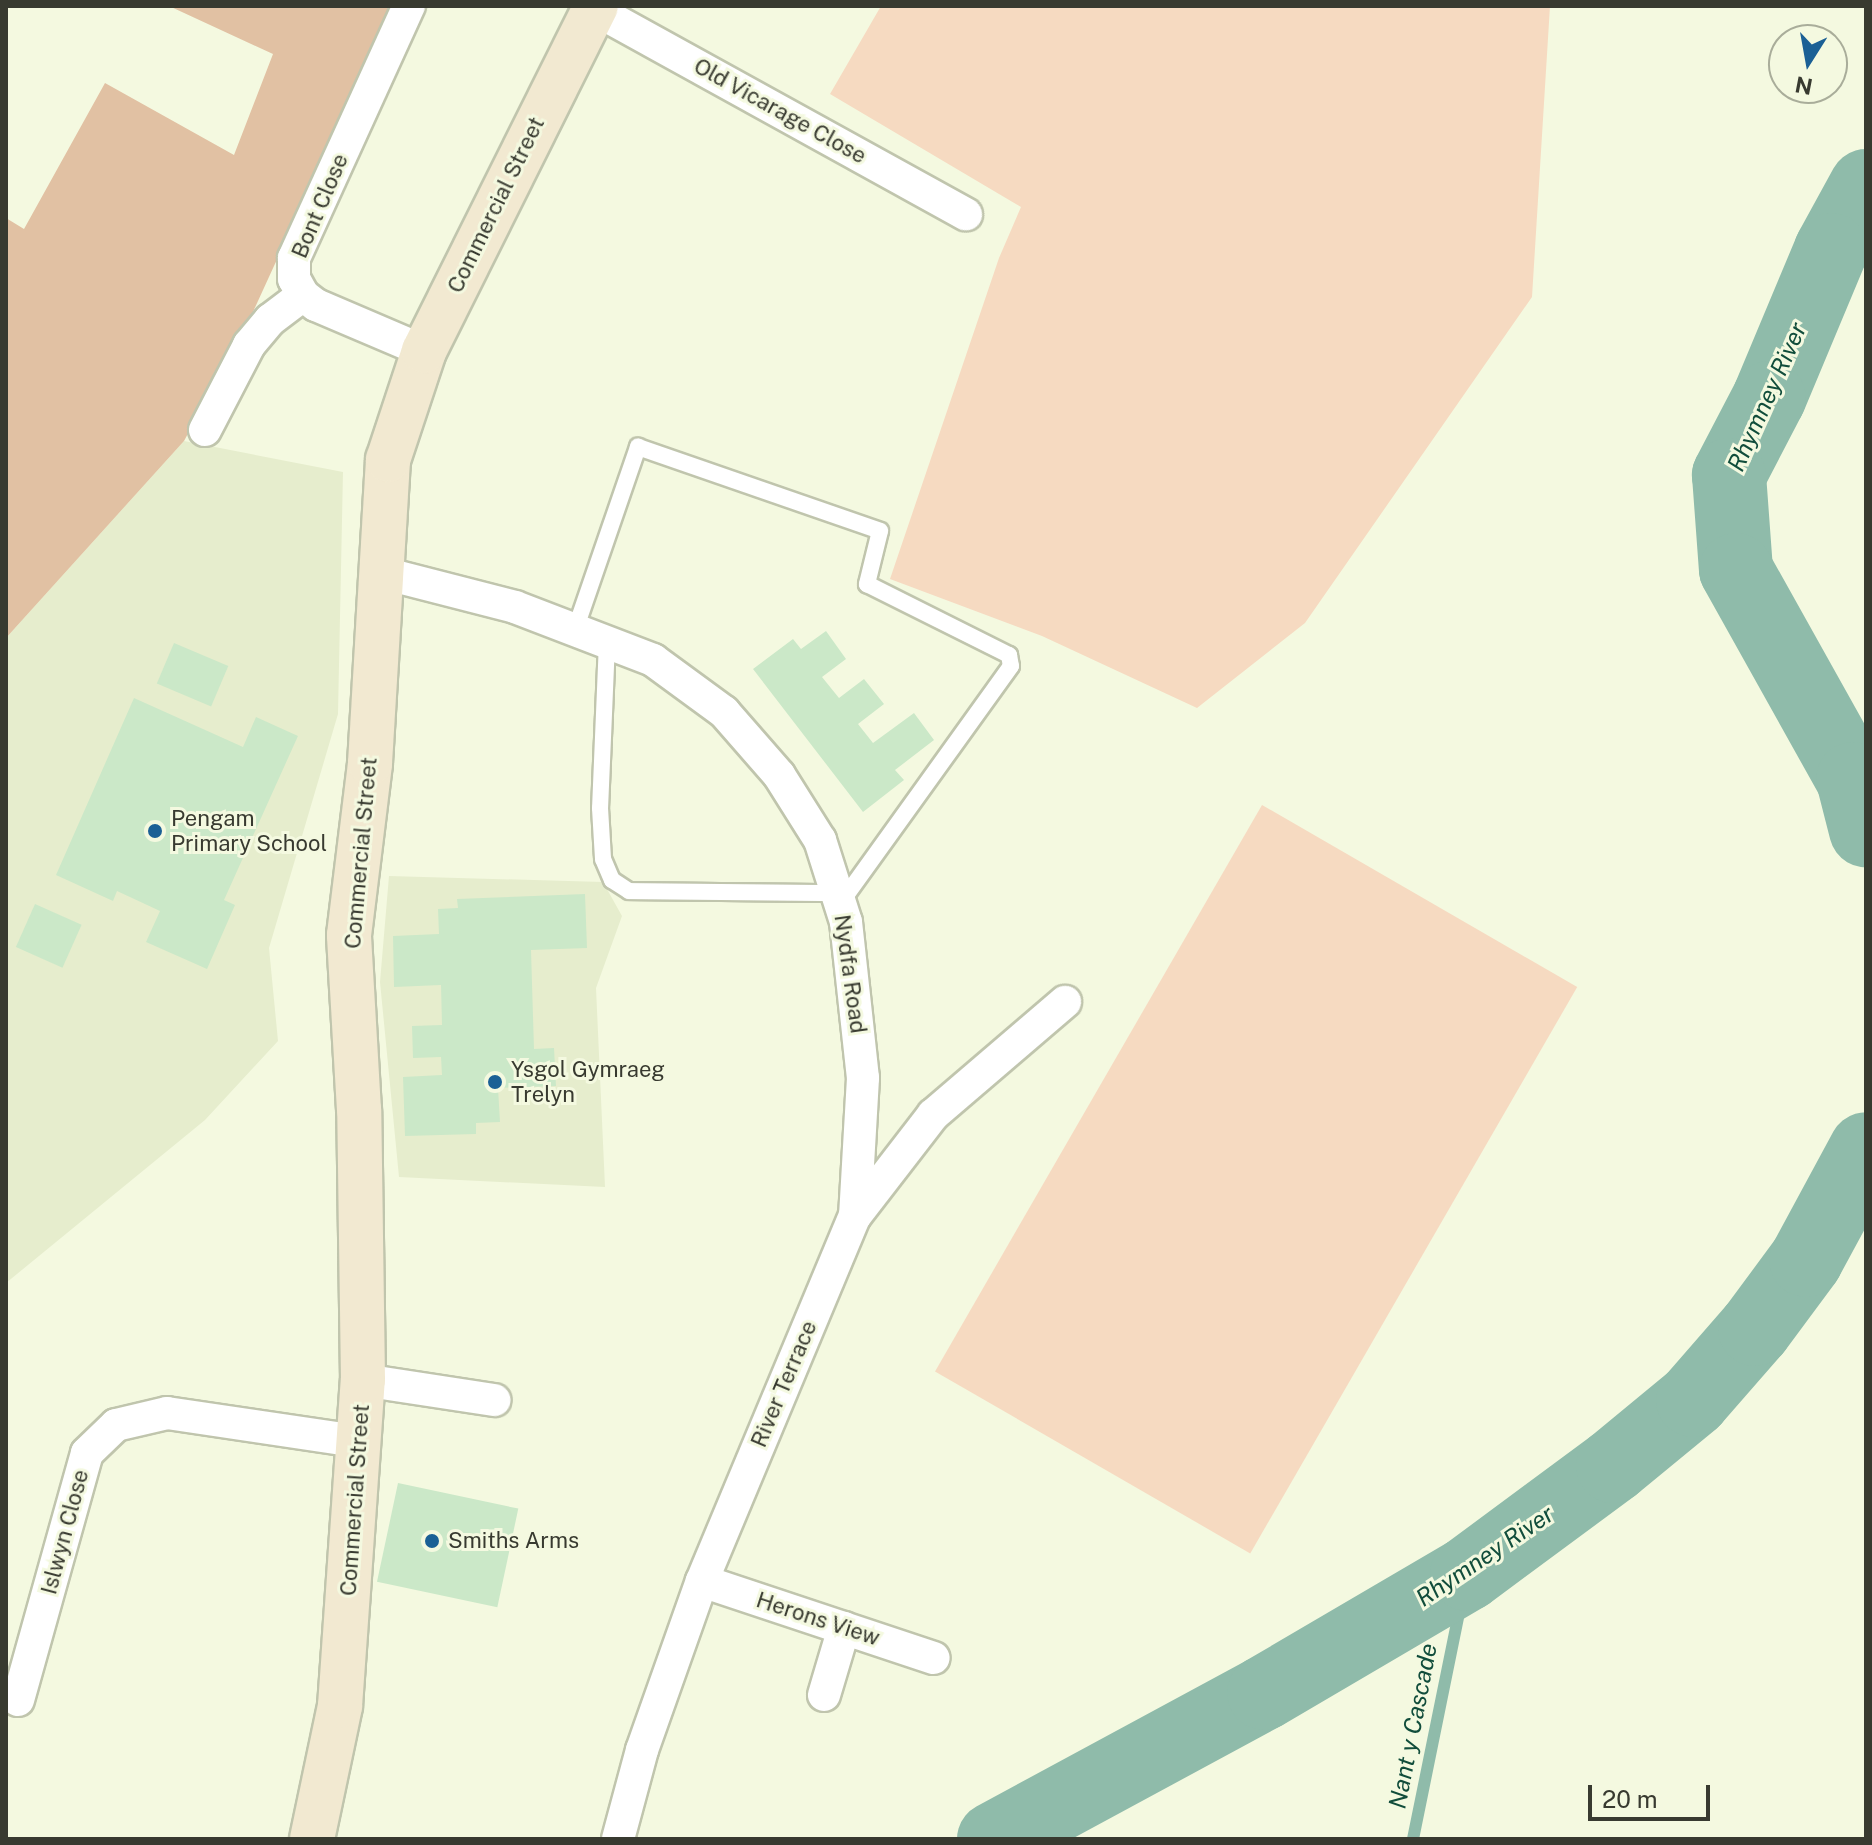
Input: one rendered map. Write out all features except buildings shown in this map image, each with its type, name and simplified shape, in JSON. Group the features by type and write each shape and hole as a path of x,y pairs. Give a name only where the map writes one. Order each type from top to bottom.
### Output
{"main road":[{"name":"Commercial Street","path":"312,1839 340,1706 363,1380 359,1110 349,935 370,763 388,460 424,351 595,7"}],"street":[{"name":"Bont Close","path":"303,295 294,279 294,258 409,6"},
{"name":"Old Vicarage Close","path":"595,7 966,214"},
{"path":"205,430 249,345 270,320 303,295 316,305 424,351"},
{"name":"Nydfa Road","path":"379,572 515,607 653,660 724,712 779,775 820,840 846,922 863,1078 855,1216"},
{"name":"River Terrace","path":"618,1839 642,1750 702,1581 855,1216 933,1115 1065,1002"},
{"path":"363,1380 494,1400"},
{"name":"Islwyn Close","path":"18,1700 87,1453 116,1425 167,1413 357,1441"},
{"name":"Herons View","path":"702,1581 934,1658"},
{"path":"824,1695 844,1628"}],"lane":[{"path":"575,630 638,447 880,531 867,584 1009,655 1011,666 838,898 629,891 612,880 603,859 600,808 607,642"}],"shaded area":[{"path":"169,6 393,6 252,314 184,441 6,638 6,218 24,229 105,83 234,155 273,54"},
{"path":"881,6 1550,6 1532,297 1305,623 1197,708 1042,636 890,579 999,258 1021,207 830,94"},
{"name":"Pengam Primary School","path":"184,441 343,472 338,714 269,948 278,1041 205,1120 6,1283 6,638"},
{"path":"1262,805 1577,987 1250,1553 935,1371"},
{"name":"Ysgol Gymraeg Trelyn","path":"389,876 603,882 622,916 596,988 605,1187 399,1177 380,982"}],"waterway":[{"name":"Rhymney River","path":"1866,186 1831,250 1769,398 1729,475 1736,570 1853,779 1866,830"},
{"name":"Rhymney River","path":"994,1839 1264,1693 1467,1574 1613,1466 1693,1400 1755,1329 1806,1260 1866,1149"},
{"name":"Nant y Cascade","path":"1413,1839 1467,1574"}],"place":[{"name":"Pengam Primary School","path":"155,831"},
{"name":"Ysgol Gymraeg Trelyn","path":"495,1082"},
{"name":"Smiths Arms","path":"432,1541"}]}
